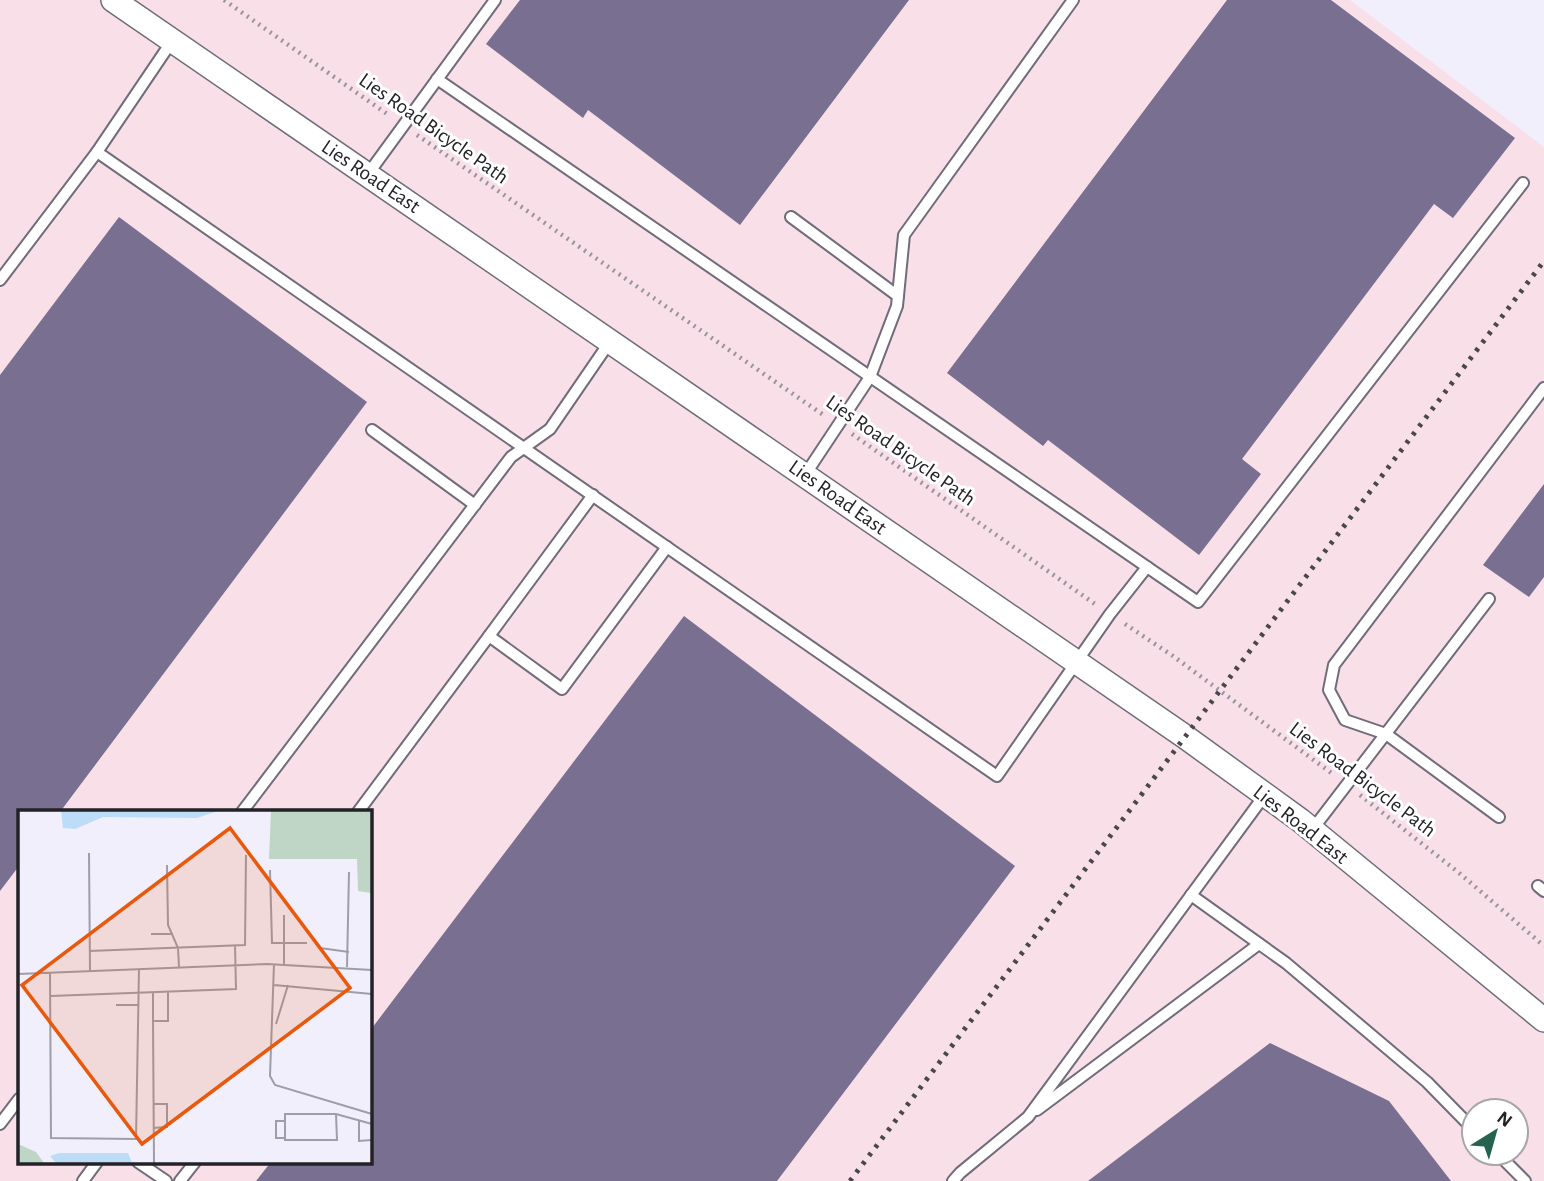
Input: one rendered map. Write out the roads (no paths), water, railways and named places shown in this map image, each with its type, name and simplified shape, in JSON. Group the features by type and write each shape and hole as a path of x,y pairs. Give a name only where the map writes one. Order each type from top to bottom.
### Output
{"street":[{"name":"Lies Road East","path":"113,0 1194,743 1312,830 1544,1020"}],"lane":[{"path":"368,174 495,0"},
{"path":"805,475 870,377 897,306 904,235 1073,0"},
{"path":"0,280 97,152 172,41"},
{"path":"437,79 1198,602 1523,183"},
{"path":"97,152 997,776 1110,614 1147,567"},
{"path":"791,217 898,296"},
{"path":"244,810 511,457 550,429 611,340"},
{"path":"1499,817 1386,734 1345,720 1329,690 1334,665 1544,388"},
{"path":"372,430 475,505"},
{"path":"359,810 593,495"},
{"path":"489,636 562,689 667,547"},
{"path":"1312,830 1489,599"},
{"path":"1028,1117 1264,796"},
{"path":"1191,895 1286,963 1427,1082 1460,1116"},
{"path":"953,1181 960,1172 1028,1117 1259,944"},
{"path":"0,1124 18,1100"},
{"path":"83,1181 96,1164"},
{"path":"141,1164 166,1181"},
{"path":"180,1181 193,1164"},
{"path":"1511,1167 1525,1181"}],"railway":[{"path":"850,1181 1544,261"}]}
